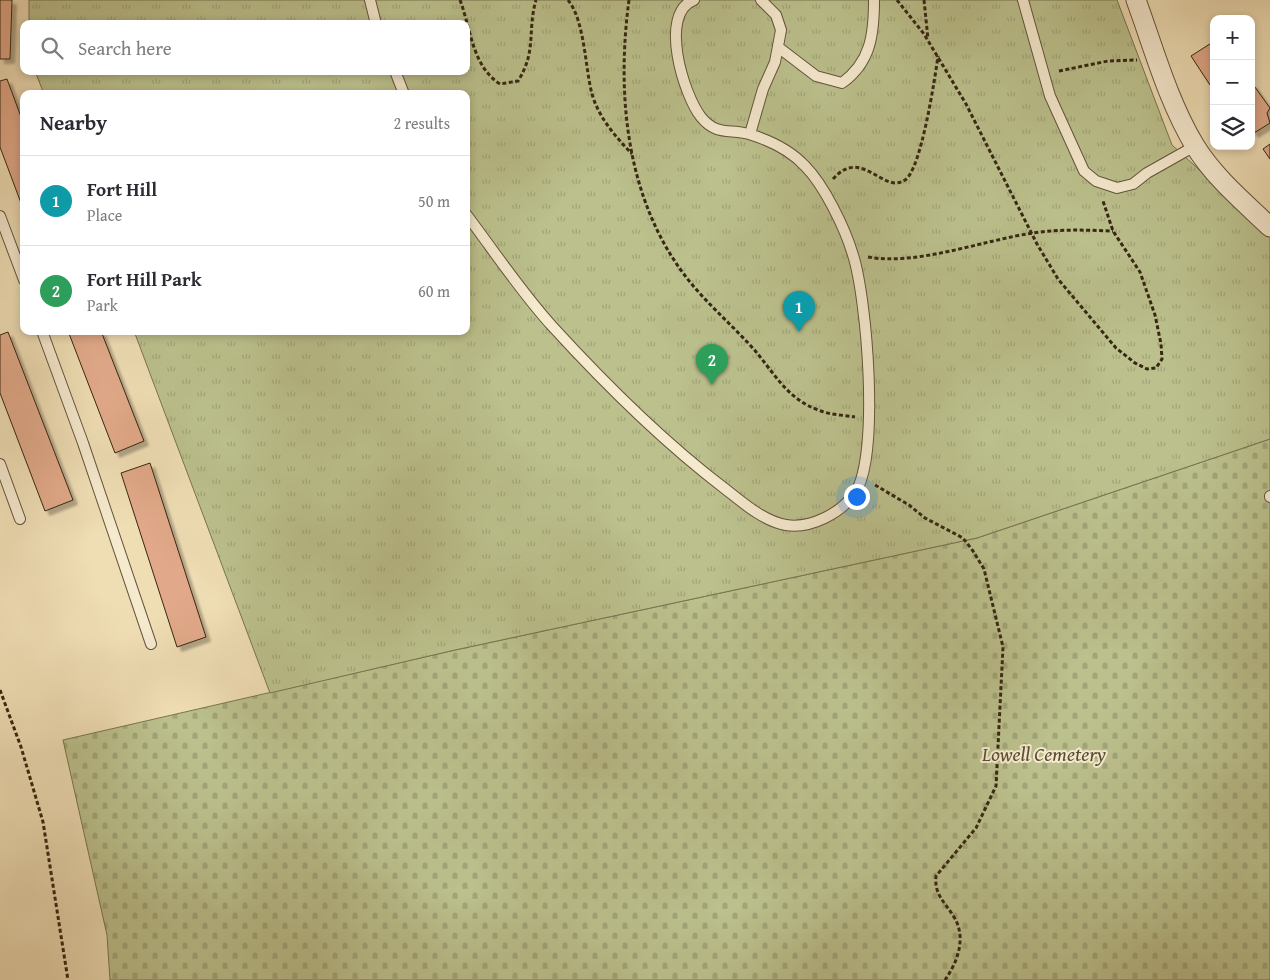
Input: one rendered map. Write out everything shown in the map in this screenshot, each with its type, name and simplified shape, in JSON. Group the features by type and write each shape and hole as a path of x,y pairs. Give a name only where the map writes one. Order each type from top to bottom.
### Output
{"street":[{"path":"1136,0 1170,94 1195,146 1235,194 1270,227"}],"lane":[{"path":"370,0 375,20"},
{"path":"470,219 550,324 648,425 697,467 758,514 786,525 809,524 829,516 853,496 862,481 867,455 868,419 866,320 853,254 826,193 806,166 786,150 750,134 713,129 696,110 679,62 676,39 677,20 681,9 694,0"},
{"path":"750,134 763,89 775,62 781,30 776,15 761,0"},
{"path":"778,47 816,76 842,82 856,73 867,55 874,22 874,0"},
{"path":"1023,0 1050,96 1084,170 1096,182 1117,188 1133,184 1147,173 1195,146"},
{"path":"397,75 402,90"},
{"path":"0,216 20,269"},
{"path":"44,335 84,443 151,644"},
{"path":"0,464 20,519"}],"path":[{"path":"460,0 466,20"},
{"path":"470,33 479,63 489,78 500,84 518,82 528,66 531,50 532,13 536,0"},
{"path":"568,0 573,6 580,32 589,68 592,94 608,129 633,155"},
{"path":"629,0 623,63 628,133 636,174 656,227 676,264 710,306 751,346 792,397 821,412 868,419"},
{"path":"897,0 928,40 966,104 1032,233 1058,279 1116,348 1134,363 1148,369 1156,368 1162,359 1155,315 1140,272 1113,230 1096,182"},
{"path":"924,0 928,40"},
{"path":"826,193 834,178 844,169 861,168 895,183 904,182 913,173 921,148 938,56"},
{"path":"1044,72 1071,70 1108,61 1158,61"},
{"path":"853,254 894,260 1032,233 1071,229 1113,230"},
{"path":"862,481 880,487 925,518 963,538 984,570 1003,647 998,706 998,769 996,786 976,828 936,876 936,891 955,918 960,940 958,956 952,970 944,980"},
{"path":"0,690 22,747 44,822 68,980"}],"green space":[{"path":"29,0 1117,0 1172,145 1270,234 1270,439 977,538 455,650 270,693 136,335 470,335 470,90 42,90 37,75 470,75 470,20 29,20"},
{"name":"Lowell Cemetery","path":"1270,439 1270,980 110,980 107,935 63,740 455,650 977,538"}],"building":[{"path":"0,0 12,0 10,59 0,59"},
{"path":"1210,44 1210,85 1191,56"},
{"path":"7,79 20,114 20,200 0,147 0,81"},
{"path":"1255,87 1270,108 1267,113 1270,123 1255,132"},
{"path":"1270,144 1270,159 1263,149"},
{"path":"8,332 73,500 45,511 0,393 0,335"},
{"path":"70,335 103,335 144,441 115,453"},
{"path":"150,463 206,637 177,647 121,473"}],"place":[{"name":"Fort Hill","path":"799,332"},
{"name":"Fort Hill Park","path":"712,385"}]}
